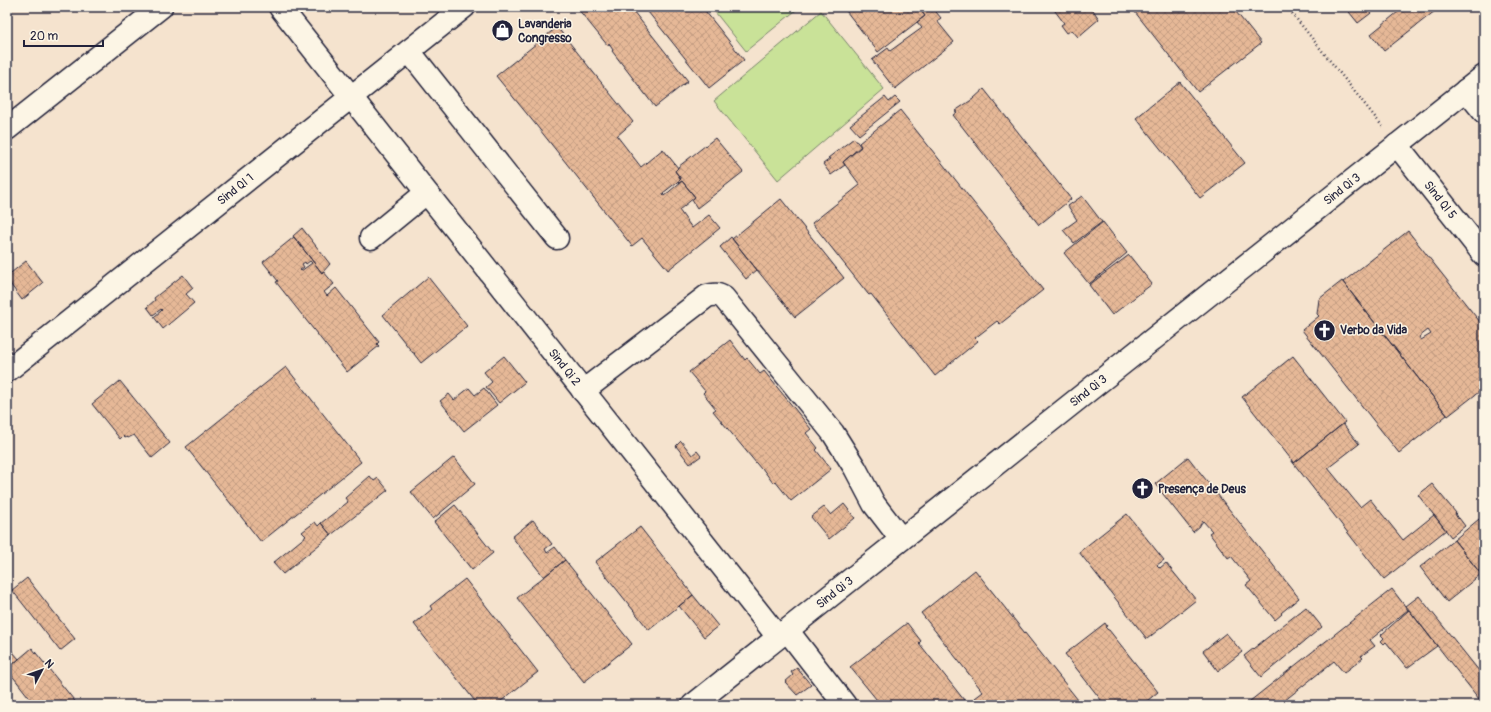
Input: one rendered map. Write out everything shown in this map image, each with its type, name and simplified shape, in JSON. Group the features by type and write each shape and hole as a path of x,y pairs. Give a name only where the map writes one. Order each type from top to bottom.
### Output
{"street":[{"path":"7,129 161,7"},
{"name":"Sind Qi 2","path":"280,7 584,391 782,634 845,705"},
{"name":"Sind QI 1","path":"7,371 464,7"},
{"path":"409,51 557,238"},
{"name":"Sind Qi 3","path":"693,705 1484,76"},
{"path":"1466,90 1484,112"},
{"name":"Sind QI 5","path":"1397,145 1484,255"},
{"path":"371,238 426,193"},
{"path":"584,391 707,296 712,294 720,296 724,298 833,433 855,468 874,504 901,539"}],"path":[{"path":"1287,7 1397,145"}],"green space":[{"path":"711,7 800,7 746,51"},
{"path":"821,11 884,89 778,180 714,101"}],"building":[{"path":"582,7 630,7 688,81 655,107 612,51 613,50 609,44 608,46 578,9"},
{"path":"644,7 702,7 744,60 709,88"},
{"path":"843,7 918,7 925,16 878,52"},
{"path":"918,7 932,7 941,18 937,21 954,42 895,89 872,60 888,48 890,51 922,28 917,22 925,16"},
{"path":"1052,7 1091,7 1099,19 1078,37 1072,30 1067,33 1061,25 1064,23"},
{"path":"1131,7 1232,7 1261,43 1198,92"},
{"path":"1345,7 1379,7 1358,23"},
{"path":"1404,7 1440,7 1384,51 1371,34"},
{"path":"557,27 633,122 617,136 641,167 663,149 678,168 675,171 681,179 663,193 664,196 682,181 695,197 679,210 692,228 709,215 720,228 668,270 642,238 632,246 496,76"},
{"path":"1180,82 1245,163 1200,198 1136,118"},
{"path":"984,89 1071,199 1039,225 953,115 957,112 955,111 973,99"},
{"path":"885,97 889,102 895,97 900,102 859,135 850,125"},
{"path":"900,110 1043,290 1000,324 997,321 975,338 978,341 935,376 871,294 868,294 812,223 860,185 843,162 861,146 859,143"},
{"path":"715,138 743,172 697,208 692,200 695,197 682,181 679,183 678,182 681,179 675,171"},
{"path":"854,138 861,147 843,162 845,165 831,175 823,164 830,159 828,158"},
{"path":"1082,196 1102,222 1074,243 1063,230 1077,220 1068,206"},
{"path":"781,199 844,278 795,317 732,239"},
{"path":"1103,222 1127,253 1089,284 1064,253"},
{"path":"302,228 330,264 322,273 293,236"},
{"path":"1408,231 1484,327 1484,388 1448,416 1343,282","holes":["1428,330 1431,334 1421,340 1419,337"]},
{"path":"294,237 322,273 323,271 334,284 324,292 327,296 336,288 379,342 377,344 379,346 347,372 276,282 278,281 263,262","holes":["310,261 312,263 301,271 300,270 304,267 302,264 305,262 306,264"]},
{"path":"731,237 757,270 746,279 720,247"},
{"path":"1129,255 1152,284 1112,315 1089,285"},
{"path":"26,261 43,283 22,300 8,281 7,276"},
{"path":"183,275 193,288 186,294 194,303 163,329 154,317 162,310 161,309 153,315 147,307 155,300 154,298"},
{"path":"428,277 467,326 421,363 414,354 415,353 413,353 383,315"},
{"path":"1342,281 1447,415 1399,453 1302,330 1319,316 1317,314 1319,299"},
{"path":"730,340 745,360 747,358 760,374 764,371 811,429 806,433 818,448 816,450 831,469 791,501 775,481 773,483 713,411 716,409 703,393 705,391 689,372"},
{"path":"504,356 525,382 499,403 486,387 492,382 484,372"},
{"path":"1293,356 1345,422 1294,463 1242,397"},
{"path":"286,367 361,462 261,542 186,447"},
{"path":"120,381 170,443 152,458 134,435 128,438 123,436 120,439 92,404"},
{"path":"469,388 475,395 484,388 497,405 464,431 440,401 449,394 454,400"},
{"path":"1343,424 1359,444 1328,468 1360,507 1370,499 1403,540 1434,515 1446,530 1384,579 1291,460 1292,459 1294,463"},
{"path":"681,441 692,455 697,451 701,456 690,464 676,446"},
{"path":"454,457 475,484 433,519 411,492"},
{"path":"1188,457 1299,598 1275,620 1246,585 1251,581 1231,556 1228,558 1209,533 1212,531 1203,521 1193,532 1155,484"},
{"path":"370,476 374,481 378,478 388,490 331,535 321,523 348,502 345,498"},
{"path":"1432,484 1465,526 1451,537 1418,495"},
{"path":"844,504 855,518 829,539 811,517 824,507 831,515"},
{"path":"455,505 493,553 472,570 434,522"},
{"path":"1127,514 1164,560 1157,565 1160,568 1166,563 1196,600 1147,639 1079,552"},
{"path":"1479,519 1484,526 1484,578 1454,540"},
{"path":"533,520 552,544 545,549 547,553 555,547 565,560 544,577 512,537"},
{"path":"315,522 318,526 321,523 331,535 283,574 273,563 306,536 302,532"},
{"path":"640,527 693,595 649,630 595,562"},
{"path":"1454,540 1481,574 1447,602 1420,567"},
{"path":"565,560 632,644 584,682 517,598"},
{"path":"975,570 1082,705 981,705 975,698 983,692 921,613"},
{"path":"27,578 75,639 60,651 12,590"},
{"path":"465,579 538,672 496,705 478,705 414,624 432,609 430,606"},
{"path":"1392,589 1408,610 1370,640 1375,646 1361,656 1363,658 1344,673 1334,661 1279,705 1245,705"},
{"path":"693,595 718,626 704,637 679,606"},
{"path":"1419,596 1484,677 1484,695 1479,699 1406,606"},
{"path":"1306,607 1322,627 1261,677 1244,656"},
{"path":"1409,610 1437,646 1407,668 1386,642 1384,644 1381,641 1384,638 1381,635"},
{"path":"907,623 921,641 919,643 968,705 881,705 850,667"},
{"path":"1105,623 1107,626 1105,627 1109,630 1158,692 1142,705 1105,705 1065,654"},
{"path":"1226,633 1242,652 1218,671 1203,651"},
{"path":"7,645 19,659 7,670"},
{"path":"32,648 78,705 35,705 7,669"},
{"path":"797,668 811,685 797,695 785,682 793,675 791,672"}],"place":[{"name":"Lavanderia Congresso","path":"502,31"},
{"name":"Verbo da Vida","path":"1325,330"},
{"name":"Presença de Deus","path":"1142,489"}]}
